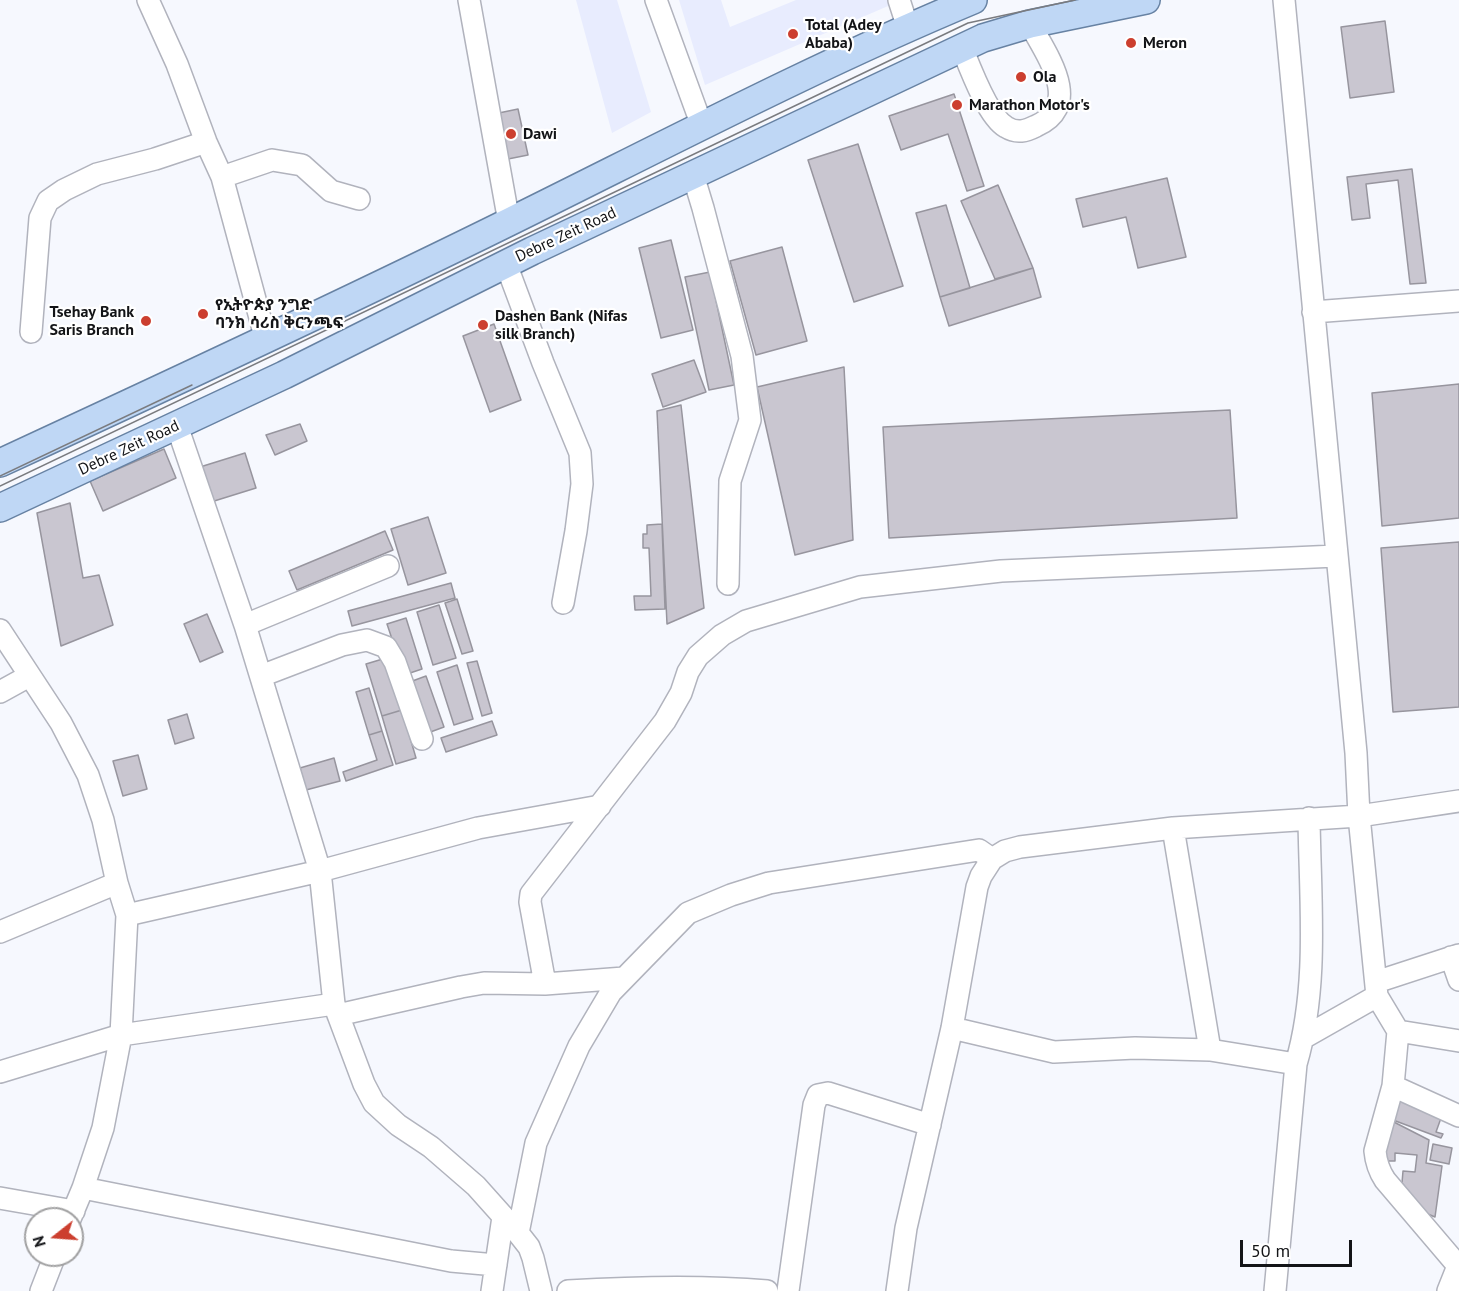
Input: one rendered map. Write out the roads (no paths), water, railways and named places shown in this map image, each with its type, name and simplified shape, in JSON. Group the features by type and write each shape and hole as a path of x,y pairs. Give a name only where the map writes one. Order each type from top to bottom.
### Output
{"main road":[{"path":"0,463 266,340 702,126 908,28 974,0"},
{"name":"Debre Zeit Road","path":"0,508 177,426 506,264 983,38 1030,24 1146,0"}],"street":[{"path":"148,0 177,64 206,142 222,177 266,340"},
{"path":"469,0 508,222"},
{"path":"656,0 702,126"},
{"path":"899,0 908,28"},
{"path":"1284,0 1377,989 1398,1031 1393,1086 1375,1151 1378,1170 1384,1180 1458,1267 1448,1291"},
{"path":"962,48 990,110 1005,127 1020,132 1040,125 1056,111 1060,97 1058,77 1030,24"},
{"path":"31,332 40,218 48,201 64,190 97,174 155,159 206,142"},
{"path":"222,177 272,160 302,165 331,191 359,199"},
{"path":"693,175 704,208 742,356 750,420 730,481 728,584"},
{"path":"506,264 580,453 582,484 563,603"},
{"path":"1313,312 1459,301"},
{"path":"177,426 245,625 320,871 336,1010 364,1084 374,1103 398,1125 431,1147 476,1186 518,1233 529,1247 541,1291"},
{"path":"545,984 530,902 531,894 665,721 698,656 722,635 746,621 860,587 941,577 1001,571 1336,556"},
{"path":"245,625 388,566"},
{"path":"0,630 61,723 88,775 103,820 117,883 127,915 121,1035 103,1128 75,1207"},
{"path":"261,676 342,645 367,640 386,647 395,662 422,739"},
{"path":"0,692 29,676"},
{"path":"897,1291 906,1228 952,1028 977,887 992,859 1005,851 1020,847 1173,828 1359,816 1459,801"},
{"path":"127,915 320,871 478,828 600,806"},
{"path":"1275,1291 1296,1064 1303,1038 1310,986 1309,818"},
{"path":"1173,828 1210,1050"},
{"path":"518,1233 536,1143 579,1046 611,992 688,913 731,895 769,883 979,850 992,859"},
{"path":"0,932 117,883"},
{"path":"1303,1038 1377,989 1455,956 1459,980"},
{"path":"0,1072 121,1035 336,1010 484,983 545,984 624,978"},
{"path":"952,1028 1054,1052 1135,1048 1210,1050 1296,1064"},
{"path":"1398,1031 1459,1041"},
{"path":"1393,1086 1459,1116"},
{"path":"788,1291 814,1105 818,1095 828,1093 930,1125"},
{"path":"83,1188 451,1261 496,1265"},
{"path":"0,1198 38,1207"},
{"path":"492,1291 503,1217"},
{"path":"41,1291 50,1267"},
{"path":"568,1291 632,1287 727,1287 766,1291"}],"tram line":[{"path":"0,486 968,23 1075,0"},
{"path":"0,476 192,385"}],"place":[{"name":"Total (Adey Ababa)","path":"793,34"},
{"name":"Meron","path":"1131,43"},
{"name":"Ola","path":"1021,77"},
{"name":"Marathon Motor's","path":"957,105"},
{"name":"Dawi","path":"511,134"},
{"name":"የኢትዮጵያ ንግድ ባንክ ሳሪስ ቅርንጫፍ","path":"203,314"},
{"name":"Tsehay Bank Saris Branch","path":"146,321"},
{"name":"Dashen Bank (Nifas silk Branch)","path":"483,325"}]}
